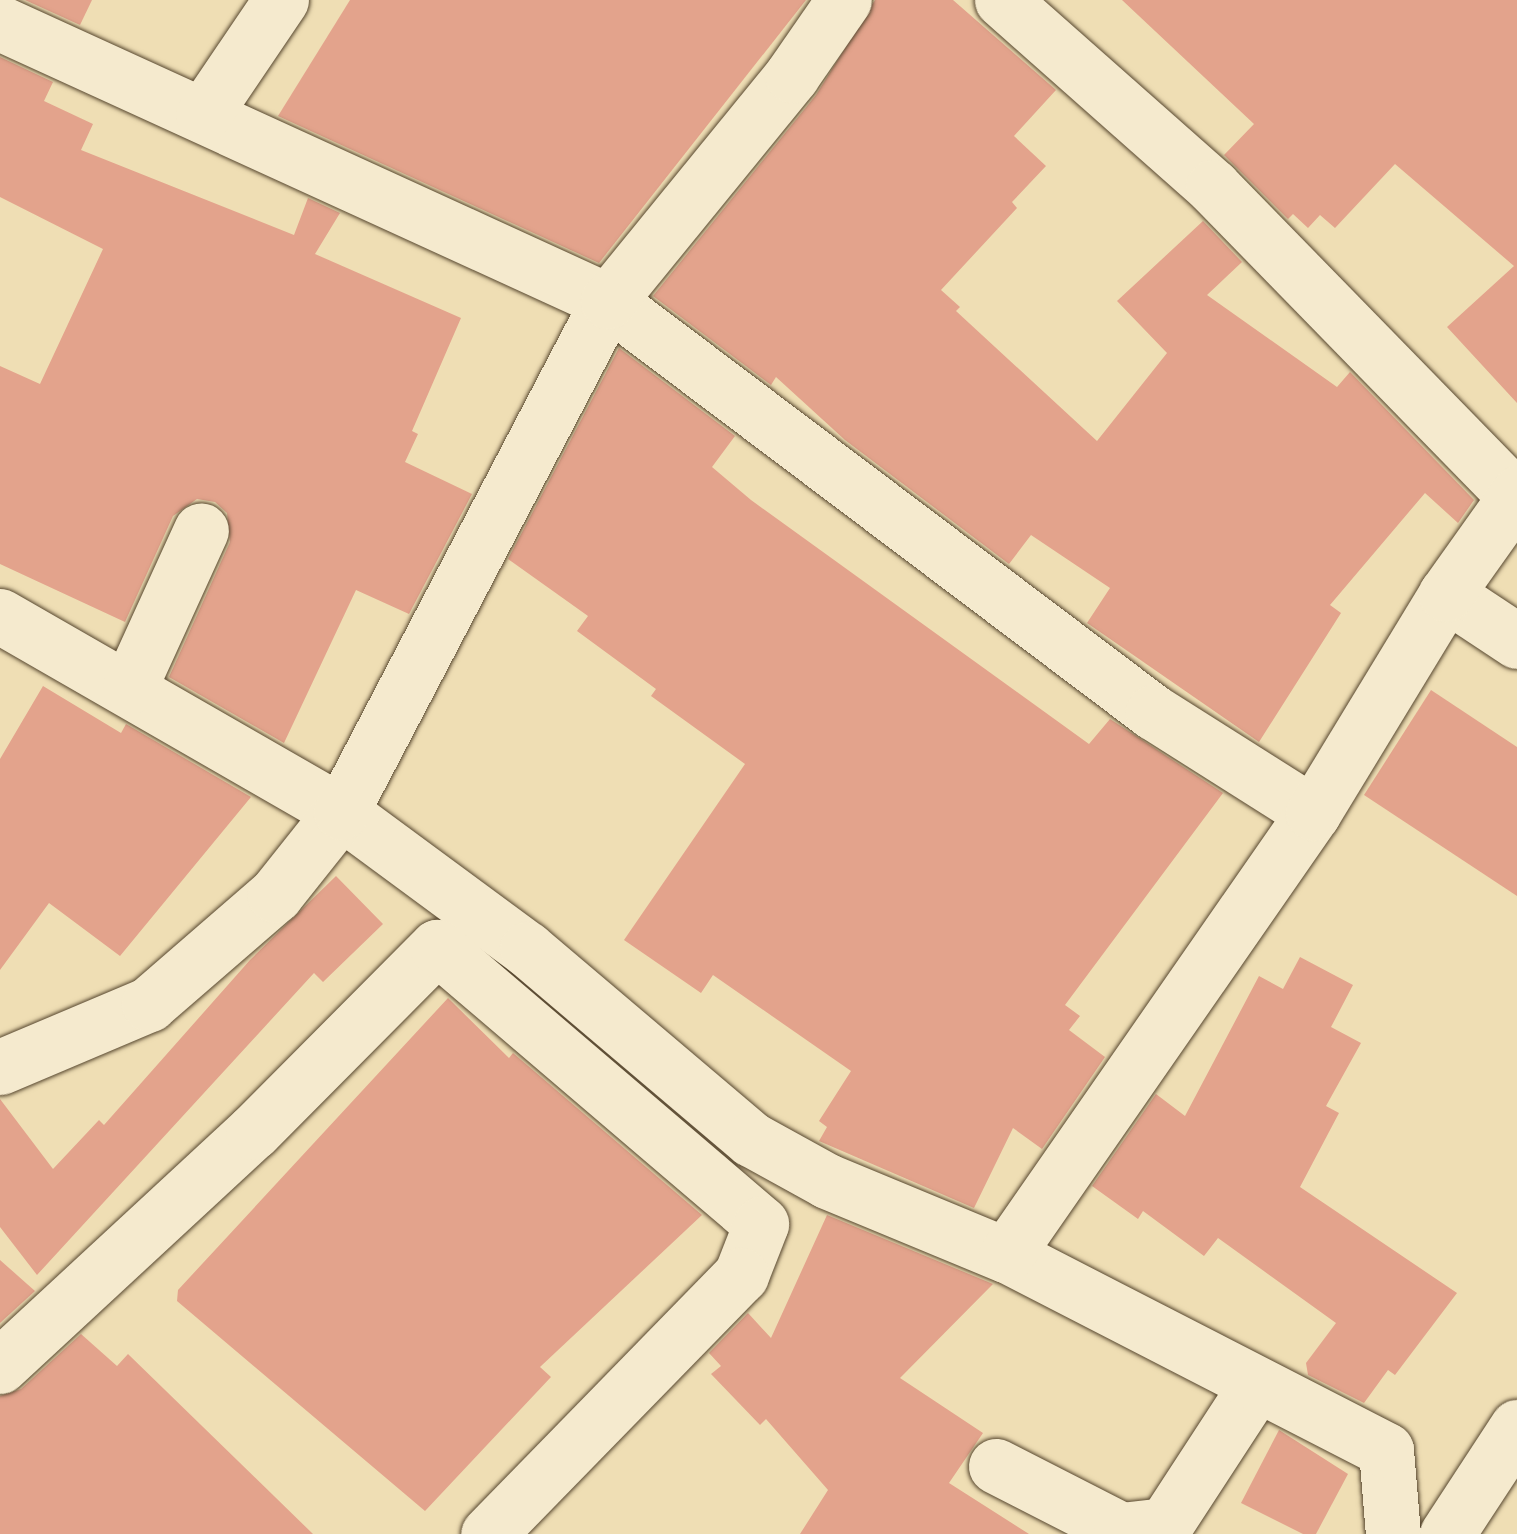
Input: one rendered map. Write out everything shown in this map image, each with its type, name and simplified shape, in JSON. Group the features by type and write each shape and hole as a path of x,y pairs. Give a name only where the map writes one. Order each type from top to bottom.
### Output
{"street":[{"path":"203,115 281,0"},
{"path":"0,1067 148,1004 275,895 341,812 608,301 844,0"},
{"path":"1002,0 1213,188 1516,495 1446,594 1312,813 1006,1255"},
{"path":"0,22 608,301 1153,712 1312,813"},
{"path":"130,686 200,530"},
{"path":"1446,594 1517,641"},
{"path":"0,616 130,686 341,812 526,949 751,1140 827,1181 1006,1255 1386,1450 1393,1534"},
{"path":"0,1366 252,1132 438,947 761,1224 741,1275 488,1534"},
{"path":"996,1466 1121,1530 1165,1526 1257,1384"},
{"path":"1447,1534 1517,1426"}],"building":[{"path":"25,0 92,0 80,25"},
{"path":"350,0 806,0 599,263 278,116"},
{"path":"875,0 953,0 1056,90 1014,136 1046,166 1012,202 1017,208 941,290 960,307 956,311 1097,441 1167,353 1117,301 1203,221 1242,262 1207,295 1337,387 1350,372 1474,500 1458,523 1425,493 1330,605 1341,613 1259,742 1087,623 1110,588 1031,535 1009,564 845,440 776,377 771,385 653,296 816,95"},
{"path":"1122,0 1517,0 1517,403 1447,327 1514,266 1395,164 1335,228 1320,215 1308,228 1293,214 1288,219 1224,155 1254,124"},
{"path":"0,57 53,82 44,101 93,124 81,150 294,235 308,198 340,213 315,254 461,318 412,431 418,434 405,462 472,494 409,614 356,590 284,743 169,677 230,542 227,513 215,502 197,499 173,516 125,622 0,564 0,366 40,384 103,249 0,197"},
{"path":"619,348 735,436 712,467 751,500 1089,744 1110,719 1223,793 1065,1005 1080,1016 1069,1030 1105,1057 1042,1149 1013,1128 974,1208 819,1141 827,1127 819,1121 851,1071 713,975 701,993 624,940 745,764 651,696 656,689 577,631 588,616 508,559"},
{"path":"43,686 121,733 126,724 251,797 120,956 49,903 0,970 0,759"},
{"path":"1431,690 1517,747 1517,896 1364,795"},
{"path":"336,876 383,924 323,982 314,973 37,1275 0,1227 0,1099 53,1169 99,1120 104,1125 250,960"},
{"path":"1300,957 1353,985 1331,1027 1361,1043 1326,1106 1339,1113 1300,1187 1457,1293 1395,1375 1388,1370 1364,1403 1308,1375 1306,1363 1336,1323 1218,1238 1204,1256 1143,1211 1138,1219 1092,1186 1156,1094 1185,1116 1259,976 1283,989"},
{"path":"448,998 509,1058 513,1053 702,1215 540,1367 551,1377 425,1511 177,1301 178,1290"},
{"path":"827,1215 993,1284 900,1378 983,1433 949,1483 1029,1534 800,1534 828,1490 766,1419 760,1425 711,1374 721,1366 709,1353 748,1313 771,1338"},
{"path":"0,1260 35,1291 0,1323"},
{"path":"81,1334 117,1366 128,1354 313,1534 0,1534 0,1396 21,1389"},
{"path":"1279,1430 1348,1474 1316,1534 1303,1534 1241,1503"}]}
